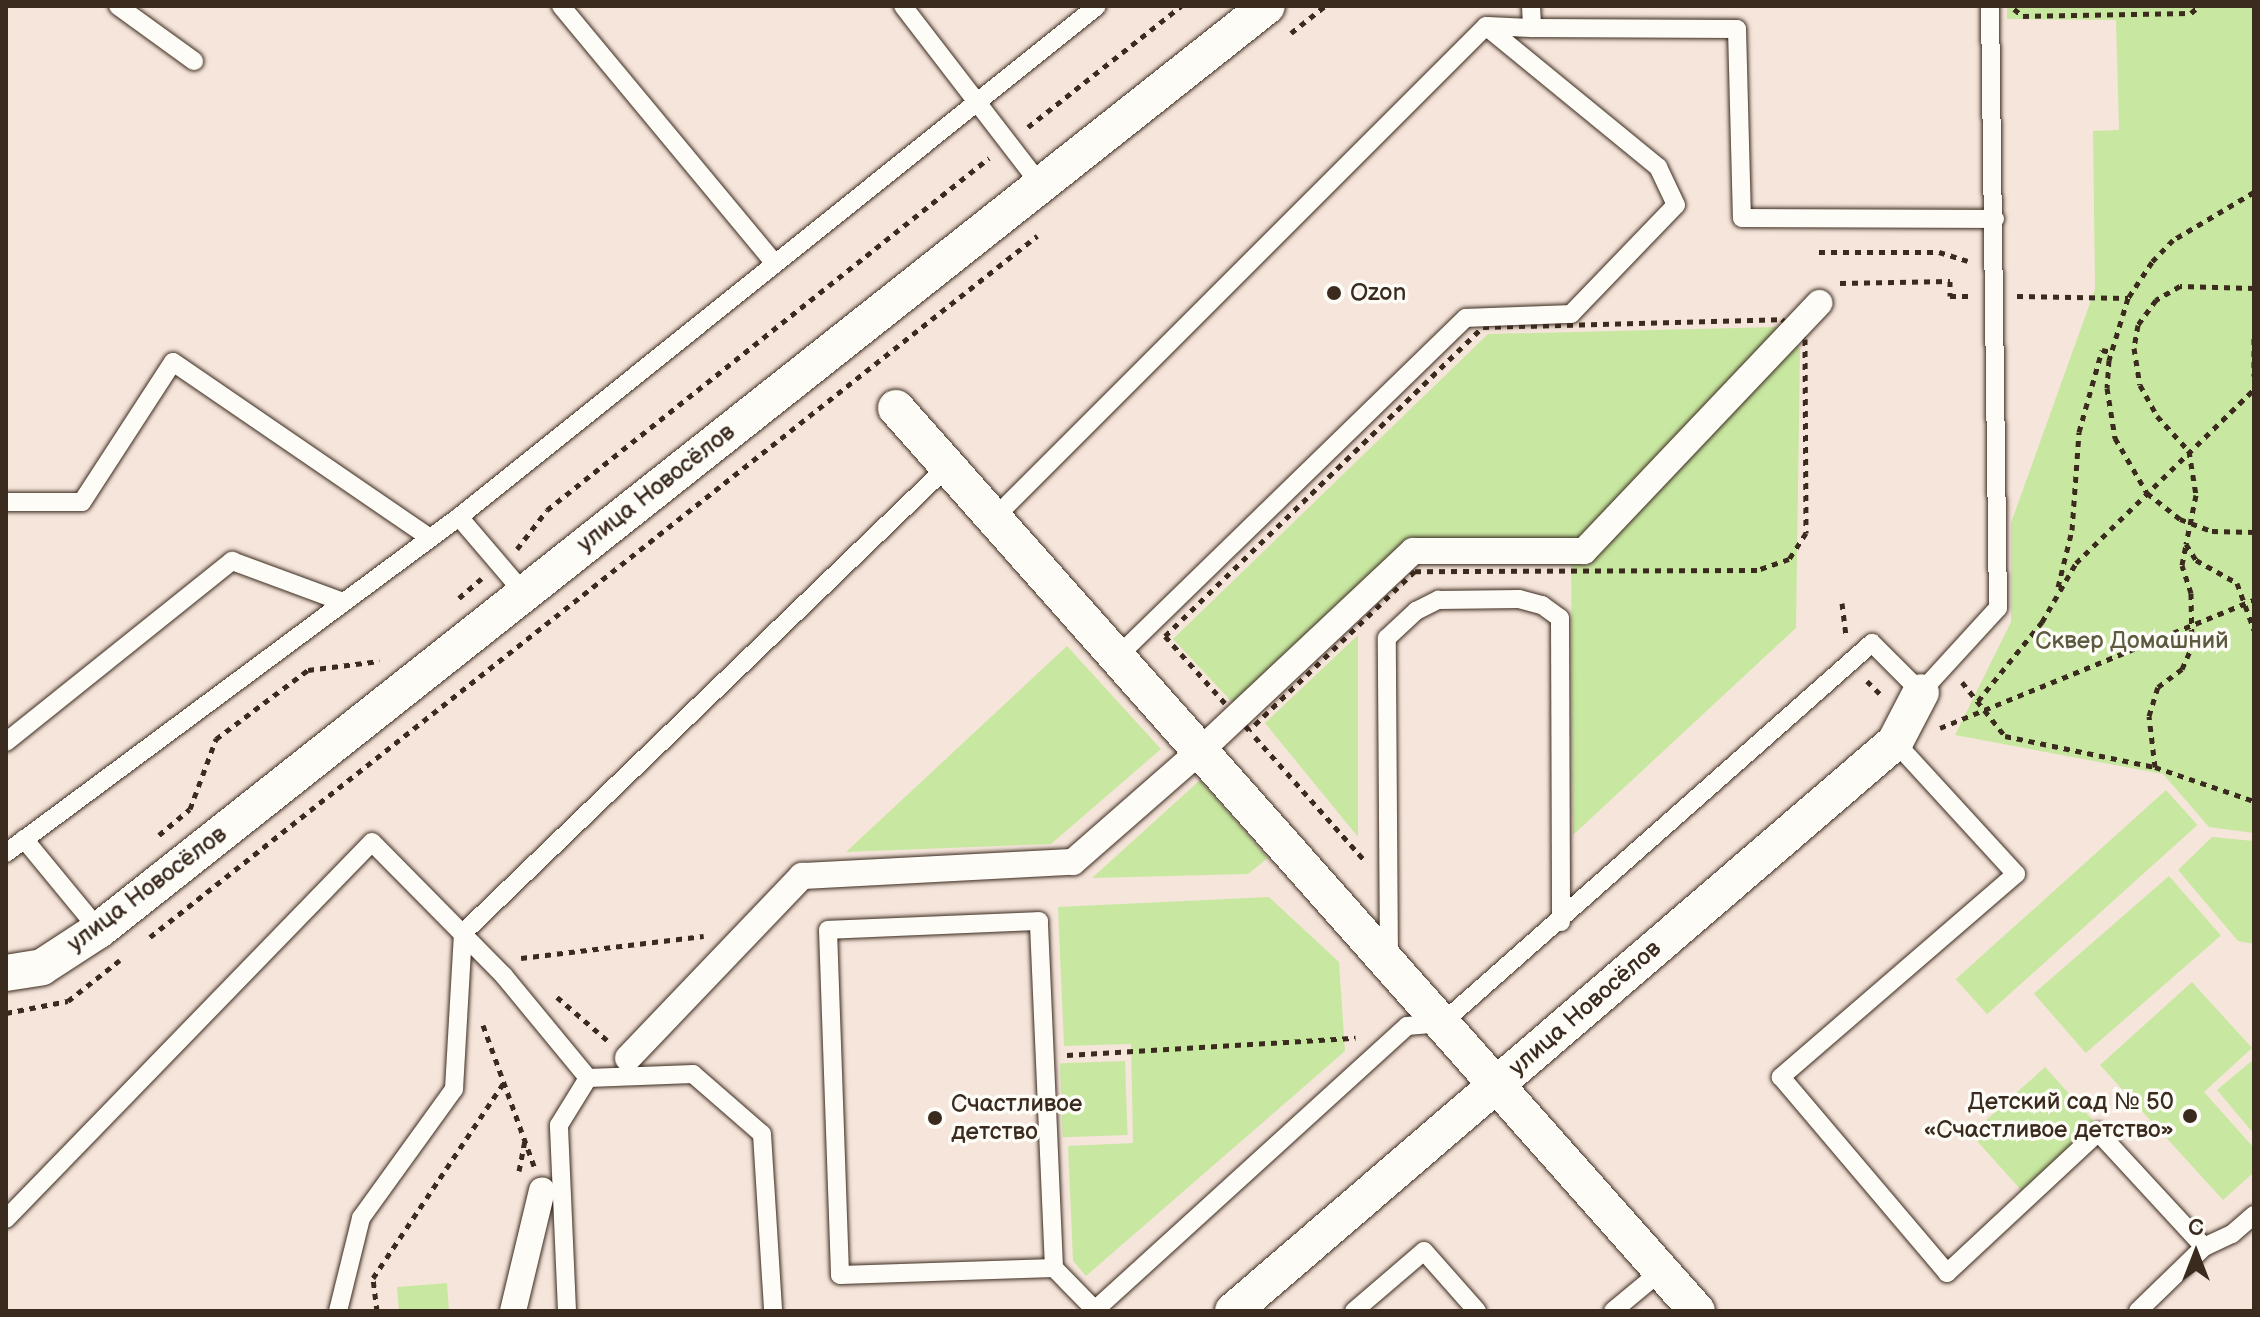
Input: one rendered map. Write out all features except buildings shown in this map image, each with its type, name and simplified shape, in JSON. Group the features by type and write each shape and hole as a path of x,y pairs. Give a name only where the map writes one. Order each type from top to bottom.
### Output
{"street":[{"name":"улица Новосёлов","path":"6,973 42,967 99,930 1267,6"},
{"path":"628,1058 802,876 1073,862 1200,751 1413,551 1584,551 1826,293"},
{"path":"896,408 1697,1311"},
{"name":"улица Новосёлов","path":"1233,1311 1496,1084 1908,718"},
{"path":"513,1311 542,1190"}],"lane":[{"path":"118,6 194,61"},
{"path":"561,6 773,261"},
{"path":"903,6 1040,184"},
{"path":"6,853 459,517 773,261 1097,6"},
{"path":"1531,6 1532,28"},
{"path":"1908,718 1947,666 1998,608 1990,6"},
{"path":"1118,656 1466,318 1571,314 1676,205 1658,167 1486,26"},
{"path":"995,517 1486,26 1737,29 1742,218 1995,219"},
{"path":"6,502 82,502 173,362 429,537"},
{"path":"338,1311 361,1218 454,1089 463,933 948,466"},
{"path":"459,517 524,593"},
{"path":"6,742 232,561 343,602"},
{"path":"1389,963 1387,638 1416,611 1438,600 1519,599 1542,605 1560,618 1561,922"},
{"path":"1054,1268 840,1275 828,930 1039,921 1054,1268 1095,1310 1407,1026 1442,1023 1561,922 1872,643 1908,718 2016,874 1781,1077 1947,1273 2098,1132 2204,1247"},
{"path":"24,839 99,930"},
{"path":"6,1219 372,842 463,933 588,1078"},
{"path":"588,1078 693,1074 762,1134 773,1311"},
{"path":"567,1311 559,1125 588,1078"},
{"path":"2138,1311 2204,1247 2254,1215"},
{"path":"1354,1311 1424,1251 1477,1311"},
{"path":"1613,1311 1661,1271"}],"path":[{"path":"453,603 524,544 547,510 1181,6"},
{"path":"1288,36 1325,6"},
{"path":"2010,6 2023,16 2191,13 2199,6"},
{"path":"2254,192 2173,240 2128,298 2111,352 2107,388 2115,438 2147,493 2187,521 2212,531 2254,532"},
{"path":"142,943 1040,233"},
{"path":"1819,252 1939,252 1961,255 1972,266"},
{"path":"1826,293 1950,281 1950,296 1979,296 1976,281"},
{"path":"2155,767 2149,716 2158,687 2182,669 2187,658 2192,625 2182,565 2187,521 2196,495 2189,451 2157,416 2140,385 2134,348 2138,325 2156,300 2180,286 2254,288"},
{"path":"1995,296 2128,298"},
{"path":"1782,319 1796,327 1805,339 1806,533 1789,559 1757,570 1415,571 1249,730 1165,636 1483,327 1782,319"},
{"path":"2254,338 2254,376"},
{"path":"2057,591 2072,530 2079,432 2102,350 2111,352"},
{"path":"1978,701 2042,622 2057,591 2076,563 2254,389"},
{"path":"2186,544 2196,560 2237,583 2254,630"},
{"path":"1842,603 1850,663 1922,734 2254,600"},
{"path":"156,837 190,809 216,739 308,670 375,665 385,657"},
{"path":"1947,666 1987,710 2005,736 2155,767 2254,801"},
{"path":"6,1013 68,1001 130,953"},
{"path":"517,962 528,972"},
{"path":"550,991 628,1058"},
{"path":"1046,1056 1370,1037"},
{"path":"377,1311 373,1278 506,1081"}],"green space":[{"name":"Сквер Домашний","path":"2007,6 2254,6 2254,833 2209,827 2163,774 1955,735 2011,622 2011,523 2095,289 2093,131 2119,130 2116,20 2007,19"},
{"path":"1777,327 1800,349 1796,628 1573,835 1571,542 1408,545 1234,704 1173,639 1488,334"},
{"path":"1358,635 1358,837 1265,723"},
{"path":"1067,646 1161,749 1051,844 846,852"},
{"path":"1200,780 1268,858 1248,874 1092,878"},
{"path":"2166,790 2197,825 1987,1014 1956,979"},
{"path":"2212,837 2254,841 2254,944 2238,941 2178,870"},
{"path":"2169,876 2221,936 2086,1053 2034,993"},
{"path":"1269,897 1339,962 1345,1051 1086,1276 1073,1261 1068,1146 1133,1143 1131,1044 1064,1046 1058,907"},
{"path":"2192,982 2252,1048 2204,1092 2254,1148 2254,1172 2223,1200 2100,1065"},
{"path":"2254,1059 2254,1134 2217,1090"},
{"path":"1125,1061 1128,1135 1063,1137 1060,1063"},
{"path":"2045,1067 2096,1123 2022,1190 1971,1134"},
{"path":"447,1283 449,1311 399,1311 397,1287"}],"place":[{"name":"Ozon","path":"1334,293"},
{"name":"Детский сад № 50 «Счастливое детство»","path":"2190,1116"},
{"name":"Счастливое детство","path":"935,1118"}]}
